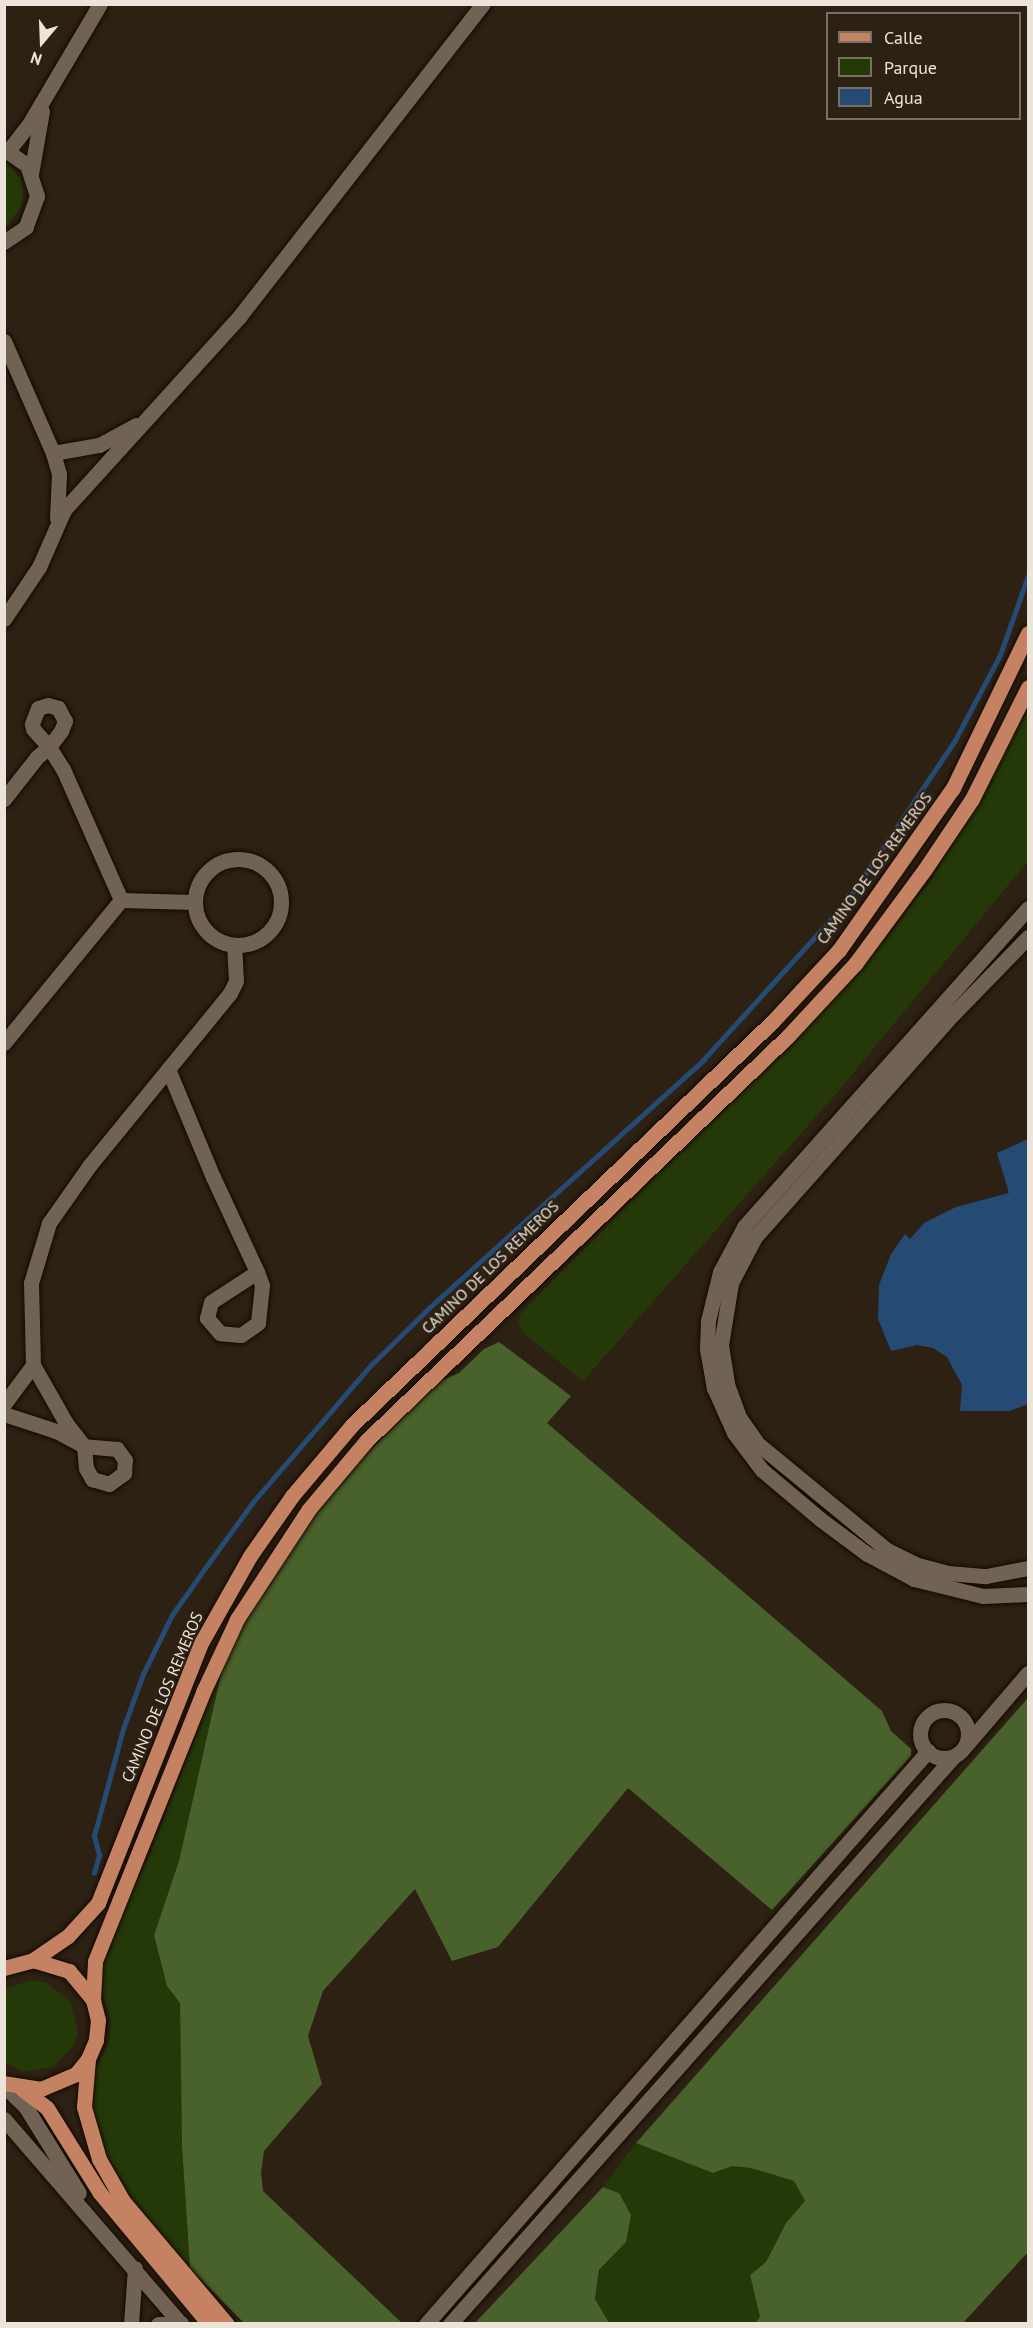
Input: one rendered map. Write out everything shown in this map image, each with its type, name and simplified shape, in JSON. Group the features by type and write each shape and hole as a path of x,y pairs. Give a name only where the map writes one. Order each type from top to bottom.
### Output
{"main road":[{"name":"CAMINO DE LOS REMEROS","path":"33,1960 68,1936 98,1902 201,1643 250,1556 292,1496 352,1425 773,1021 839,950 953,788 1029,633"},
{"path":"227,2324 123,2201 99,2159 84,2107 88,2059 97,2030 93,2000 98,1951 207,1682 237,1619 309,1509 367,1440 788,1036 855,964 972,799 1029,687"},
{"path":"7,1965 33,1960 69,1971 93,2000"},
{"path":"22,2089 60,2084 88,2059"},
{"path":"4,2084 22,2089 47,2108 100,2193 209,2324"}],"street":[{"path":"31,174 6,150 49,88 100,4"},
{"path":"4,619 29,585 71,501 239,317 483,4"},
{"path":"4,242 26,227 34,213 37,196 31,174 34,146 49,88"},
{"path":"4,341 53,453 60,489 56,527"},
{"path":"53,453 99,445 153,413"},
{"path":"4,799 49,747 63,769 121,900"},
{"path":"248,859 270,872 281,896 277,921 259,940 234,945 210,936 199,921 194,902 201,878 222,861 248,859"},
{"path":"121,900 194,902"},
{"path":"4,1043 121,900"},
{"path":"1029,908 744,1227 720,1272 708,1321 707,1349 714,1388 734,1433 762,1470 820,1519 867,1554 914,1579 983,1596 1029,1594"},
{"path":"1029,937 953,1014 755,1237 731,1283 721,1344 727,1384 739,1417 771,1458 887,1550 918,1565 948,1573 1001,1573 1029,1568"},
{"path":"4,1414 84,1446 66,1423 33,1365 31,1283 49,1223 65,1197 236,981 234,945"},
{"path":"168,1069 257,1272"},
{"path":"4,1404 33,1365"},
{"path":"1001,1573 1001,1595"},
{"path":"450,2324 1029,1673"},
{"path":"954,1756 939,1757 928,1751 922,1743 922,1727 937,1711 952,1712 965,1722 966,1745"},
{"path":"426,2324 928,1751"},
{"path":"674,2040 690,2054"},
{"path":"4,2084 41,2130 86,2209"},
{"path":"4,2119 86,2209 181,2323"},
{"path":"131,2324 135,2268"},
{"path":"469,2274 483,2287"},
{"path":"158,2324 181,2323"}],"green space":[{"path":"5,159 21,180 23,193 21,207 5,228"},
{"path":"1028,709 1028,861 841,1088 583,1381 522,1332 518,1322 521,1313 856,976 932,879"},
{"path":"499,1342 571,1396 547,1423 882,1711 891,1731 911,1749 911,1756 772,1910 628,1788 498,1947 452,1961 415,1889 323,1991 308,2036 322,2084 264,2151 261,2173 263,2191 402,2323 244,2323 190,2268 182,2146 180,2003 167,1986 154,1935 179,1861 224,1661 264,1589 312,1519 364,1457 434,1384 459,1373 484,1349"},
{"path":"224,1661 179,1861 154,1935 167,1986 180,2003 182,2146 190,2268 130,2198 101,2145 90,2096 96,2068 109,2043 111,2022 100,1984 102,1951 151,1852"},
{"path":"1028,1698 1028,2252 963,2323 755,2323 760,2317 750,2275 766,2262 786,2223 805,2201 794,2181 751,2168 732,2166 713,2173 636,2143"},
{"path":"32,1980 47,1983 70,2001 78,2031 74,2045 53,2067 24,2072 5,2063 5,1989"},
{"path":"636,2143 713,2173 732,2166 751,2168 794,2181 805,2201 786,2223 766,2262 750,2275 760,2317 755,2323 609,2323 603,2318 595,2299 600,2270 626,2242 619,2193 603,2187"},
{"path":"603,2187 619,2193 631,2215 626,2242 599,2270 595,2299 609,2323 475,2323"}],"water":[{"path":"1028,1139 1028,1404 1009,1411 960,1411 962,1385 947,1357 933,1348 917,1345 891,1351 878,1319 879,1285 891,1254 905,1234 910,1239 924,1223 956,1207 1009,1193 997,1153"}],"waterway":[{"path":"94,1873 99,1855 94,1836 123,1729 143,1674 172,1615 208,1564 253,1502 371,1365 429,1308 703,1060 845,904 954,742 1000,655 1028,576"}]}
